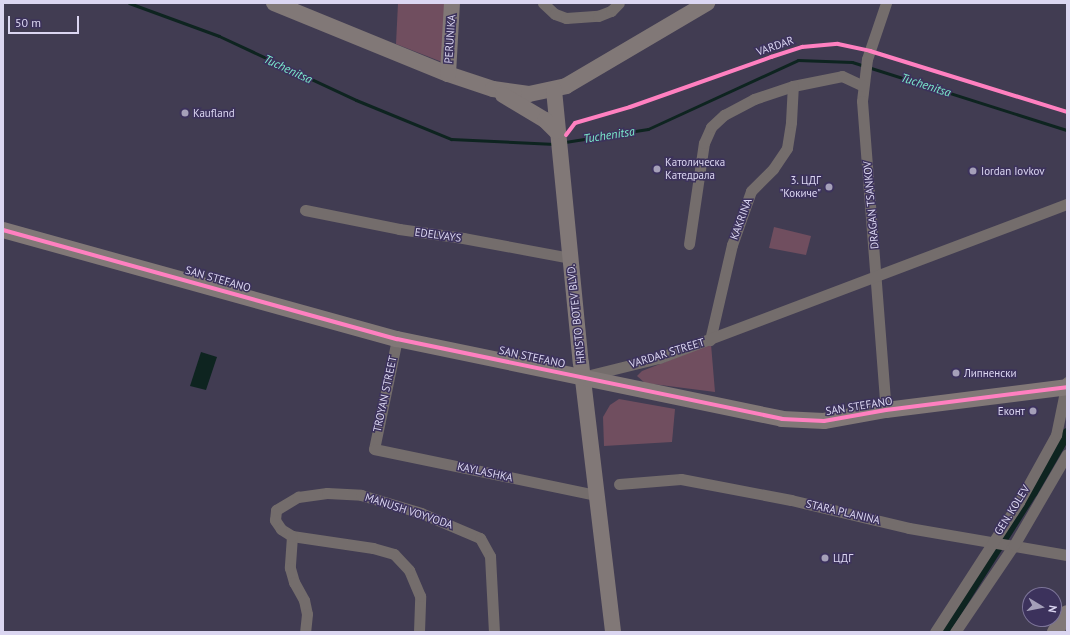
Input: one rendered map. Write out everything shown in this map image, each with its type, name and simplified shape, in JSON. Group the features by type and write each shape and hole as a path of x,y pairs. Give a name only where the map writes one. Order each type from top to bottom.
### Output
{"street":[{"path":"274,3 448,74 493,89 530,94 554,90 591,73 707,3"},
{"name":"PERUNIKA","path":"448,74 452,3"},
{"path":"543,3 554,14 566,18 598,16 611,11 619,3"},
{"name":"DRAGAN TSANKOV","path":"886,3 866,60 863,86 886,410"},
{"path":"689,244 704,144 711,127 724,115 754,100 793,86 842,76 863,86"},
{"name":"KAKRINA","path":"710,340 732,245 751,191 773,170 787,148 791,122 793,86"},
{"path":"493,89 533,112 557,134"},
{"name":"HRISTO BOTEV BLVD.","path":"554,90 557,134 583,377 612,632"},
{"path":"877,278 1067,204"},
{"name":"EDELVAYS","path":"305,210 399,229 463,238 571,258"},
{"name":"SAN STEFANO","path":"3,230 397,339 583,377 690,401 805,422 1067,384"},
{"name":"VARDAR STREET","path":"583,377 659,358 877,278"},
{"name":"TROYAN STREET","path":"374,449 397,339"},
{"name":"GEN. KOLEV","path":"935,632 994,541 1056,435 1067,384"},
{"name":"KAYLASHKA","path":"374,449 596,495"},
{"name":"GEN. KOLEV","path":"955,632 1067,454"},
{"name":"STARA PLANINA","path":"619,484 681,479 791,500 909,528 994,541 1067,555"},
{"name":"MANUSH VOYVODA","path":"292,536 281,529 275,520 276,510 293,499 327,493 361,495 421,513 464,530 480,538 490,556 494,632"},
{"path":"305,632 307,614 304,600 294,582 290,568 292,536 373,548 394,554 409,570 420,596 419,632"},
{"path":"1055,632 1067,613"}],"shaded area":[{"path":"398,3 448,3 442,62 396,44"},
{"path":"774,227 811,236 806,255 769,248"},
{"path":"711,344 715,392 645,383 637,376 642,371"},
{"path":"201,352 217,357 206,390 190,386"},
{"path":"619,399 675,409 672,442 604,446 603,417 610,405"}],"waterway":[{"name":"Tuchenitsa","path":"129,3 219,36 356,100 451,139 555,144"},
{"name":"Tuchenitsa","path":"565,142 648,129 798,60 852,62 1067,130"},
{"path":"944,632 1033,492 1067,433"}],"cycle path":[{"name":"VARDAR","path":"566,135 575,123 630,107 771,57 802,47 838,44 870,51 1067,112"},
{"path":"3,230 397,339 782,419 824,421 886,410 1067,387"}],"place":[{"name":"Kaufland","path":"185,113"},
{"name":"Католическа Катедрала","path":"657,169"},
{"name":"Iordan Iovkov","path":"973,171"},
{"name":"3. ЦДГ \"Кокиче\"","path":"829,187"},
{"name":"Липненски","path":"956,373"},
{"name":"Еконт","path":"1033,411"},
{"name":"ЦДГ","path":"825,558"}]}
